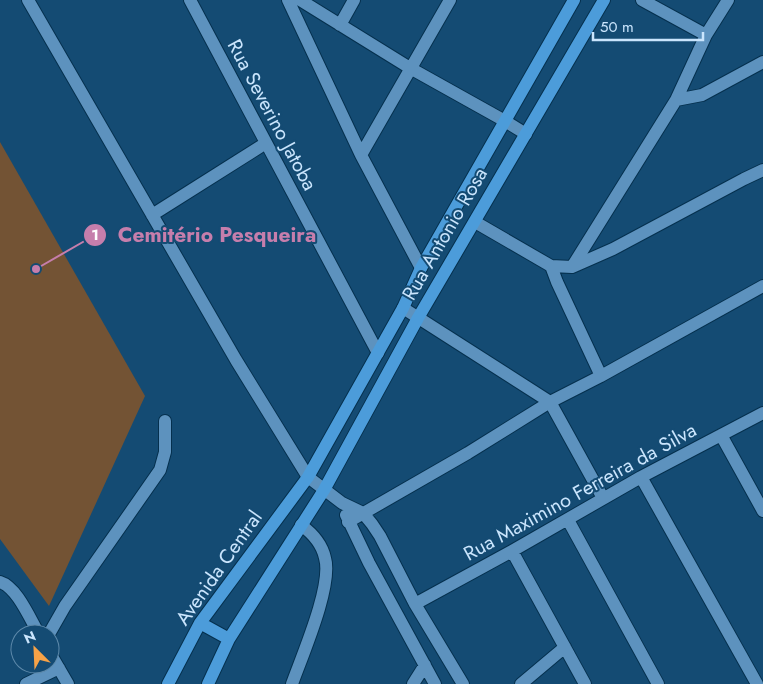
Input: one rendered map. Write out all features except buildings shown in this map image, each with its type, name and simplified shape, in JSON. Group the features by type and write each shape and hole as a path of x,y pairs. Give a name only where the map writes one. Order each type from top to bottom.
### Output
{"main road":[{"name":"Rua Antonio Rosa","path":"308,477 403,308 421,268 574,0"},
{"name":"Rua Antonio Rosa","path":"324,490 418,318 604,0"},
{"name":"Avenida Central","path":"168,684 200,623 308,477"},
{"path":"208,684 229,639 324,490"},
{"path":"200,623 229,639"}],"street":[{"path":"28,0 236,360 308,477 342,503 363,513 380,536 415,604 463,684"},
{"name":"Rua Severino Jatoba","path":"190,0 378,353"},
{"path":"288,0 361,156 421,268"},
{"path":"300,0 410,68 526,134"},
{"path":"340,24 354,0"},
{"path":"361,156 450,0"},
{"path":"642,0 706,35"},
{"path":"572,267 676,100 706,35 728,0"},
{"path":"676,100 702,95 763,62"},
{"path":"152,215 266,143"},
{"path":"475,222 551,266 572,267 613,249 763,170"},
{"path":"551,266 556,282 601,376"},
{"path":"348,522 468,453 550,402 601,376 763,286"},
{"path":"403,308 550,402 603,498"},
{"name":"Rua Maximino Ferreira da Silva","path":"415,604 512,552 603,498 763,413"},
{"path":"55,624 65,606 160,470 166,452 165,421"},
{"path":"721,435 763,511"},
{"path":"642,477 756,684"},
{"path":"342,503 348,522 435,684"},
{"path":"568,520 658,684"},
{"path":"292,684 322,598 327,572 326,558 318,542 301,524"},
{"path":"512,552 585,684"},
{"path":"0,582 16,594 33,624"},
{"path":"521,684 565,647"},
{"path":"413,684 425,665"},
{"path":"60,670 68,684"},
{"path":"26,684 47,674"}],"shaded area":[{"path":"0,142 145,396 49,606 0,539"}],"place":[{"name":"Cemitério Pesqueira","path":"36,269"}]}
